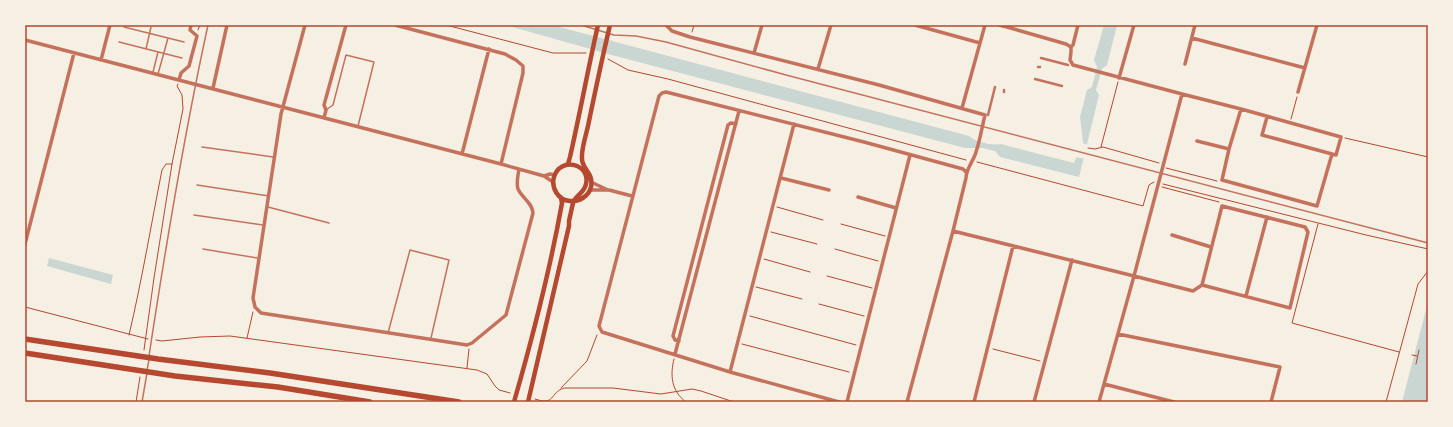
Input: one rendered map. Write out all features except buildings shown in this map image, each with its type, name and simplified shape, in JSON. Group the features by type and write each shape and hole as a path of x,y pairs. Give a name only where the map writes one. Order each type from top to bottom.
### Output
{"highway":[{"path":"25,339 158,359 278,374 459,402"},
{"path":"25,353 175,376 278,387 370,402"}],"main road":[{"path":"568,164 598,25"},
{"path":"589,181 581,168 568,164 560,168 554,175 553,182 554,189 562,198 566,200 575,201 584,197 590,190 590,174 582,159 600,66 610,25"},
{"path":"528,400 575,197 584,190 589,181"},
{"path":"514,402 544,289 557,232 562,198"}],"street":[{"path":"101,60 110,25"},
{"path":"179,80 181,73 189,66 197,36 190,30 191,25"},
{"path":"212,88 227,25"},
{"path":"305,25 283,107 267,206 253,298 255,308 260,313 469,344 506,315 533,213 533,209 518,189 517,181 519,169"},
{"path":"324,118 326,110 324,105 346,25"},
{"path":"395,25 505,54 523,66 523,73 501,164"},
{"path":"666,25 672,32 818,69 986,115"},
{"path":"754,53 762,25"},
{"path":"818,69 831,25"},
{"path":"915,25 980,43"},
{"path":"962,108 984,25"},
{"path":"999,25 1007,26 1066,44 1071,47"},
{"path":"1069,64 1072,52 1071,47 1073,45 1078,25"},
{"path":"1120,78 1134,25"},
{"path":"1185,64 1195,25"},
{"path":"1298,92 1317,25"},
{"path":"1192,38 1305,68"},
{"path":"25,40 501,164 544,176 553,182"},
{"path":"462,154 488,49"},
{"path":"25,244 74,53"},
{"path":"1040,58 1069,64 1241,109 1341,137 1336,154 1262,135 1267,117"},
{"path":"1035,79 1062,86"},
{"path":"908,402 953,231 966,178 966,172 973,161 977,150 982,126 995,87"},
{"path":"839,402 730,372 602,332 600,326 632,196 659,96 666,92 963,169 966,172"},
{"path":"1099,402 1182,94"},
{"path":"1241,109 1229,149 1222,180 1317,206 1332,154"},
{"path":"675,354 739,111"},
{"path":"679,341 675,340 673,336 728,125 731,123 736,124"},
{"path":"730,372 794,124"},
{"path":"1197,141 1229,149"},
{"path":"847,402 910,155"},
{"path":"544,176 550,174 554,175"},
{"path":"781,178 829,190"},
{"path":"589,181 609,190 632,196"},
{"path":"590,190 609,190"},
{"path":"858,197 896,208"},
{"path":"953,231 1193,291 1202,285 1222,206 1305,227 1308,232 1290,308 1202,285"},
{"path":"1246,296 1267,217"},
{"path":"1172,235 1211,247"},
{"path":"974,402 1013,246"},
{"path":"1034,402 1072,260"},
{"path":"1118,334 1280,367 1270,402"},
{"path":"1104,384 1174,402"}],"lane":[{"path":"142,402 176,181 208,25"},
{"path":"581,25 614,35 636,36 666,42 1427,243"},
{"path":"124,27 184,42"},
{"path":"146,49 152,27"},
{"path":"158,74 168,38"},
{"path":"119,42 182,58"},
{"path":"152,73 158,52"},
{"path":"326,110 333,105 346,55 374,62 358,126"},
{"path":"202,147 275,157"},
{"path":"197,185 269,196"},
{"path":"267,206 329,223"},
{"path":"194,215 265,225"},
{"path":"203,249 259,258"},
{"path":"388,333 410,250 449,260 431,339"}],"path":[{"path":"446,25 553,53 590,54"},
{"path":"690,37 694,25"},
{"path":"603,57 628,70 668,79 1143,206 1149,185 1153,182 1158,185 1218,202 1222,206"},
{"path":"1101,148 1120,78"},
{"path":"147,330 172,164 182,109 182,95 177,86 179,80"},
{"path":"1290,122 1298,92"},
{"path":"1341,137 1428,157"},
{"path":"1088,148 1101,148 1216,182 1222,180"},
{"path":"129,335 162,170 166,164 172,164"},
{"path":"1158,185 1428,249"},
{"path":"773,206 823,220"},
{"path":"1318,223 1292,323 1399,352"},
{"path":"841,224 889,237"},
{"path":"767,231 817,244"},
{"path":"835,249 883,262"},
{"path":"759,258 810,272"},
{"path":"1386,402 1418,284 1428,272"},
{"path":"827,276 876,289"},
{"path":"752,286 802,299"},
{"path":"819,304 869,317"},
{"path":"25,307 149,339"},
{"path":"247,338 251,314 255,308"},
{"path":"745,315 861,346"},
{"path":"528,400 544,402 550,400 587,361 596,335 602,332"},
{"path":"156,340 162,341 200,337 230,336 467,368 478,370 487,374 499,390 516,395"},
{"path":"737,343 854,374"},
{"path":"467,368 469,344"},
{"path":"987,348 1045,363"},
{"path":"1416,364 1419,350"},
{"path":"675,354 671,379 676,391 686,402"},
{"path":"1412,355 1417,357"},
{"path":"560,389 613,388 661,394 692,389 734,402"},
{"path":"136,402 137,395"}],"shaded area":[{"path":"505,25 552,25 969,136 984,143 1001,144 1074,163 1083,142 1080,117 1087,90 1092,87 1097,67 1094,60 1104,25 1117,25 1107,65 1102,69 1096,90 1099,95 1079,177 1000,157 995,151 983,148 965,148 608,54"},
{"path":"49,258 113,275 111,284 47,266"},
{"path":"1428,302 1428,402 1402,402"}],"pier":[{"path":"1079,142 1088,145 1086,159 1075,157"}]}
